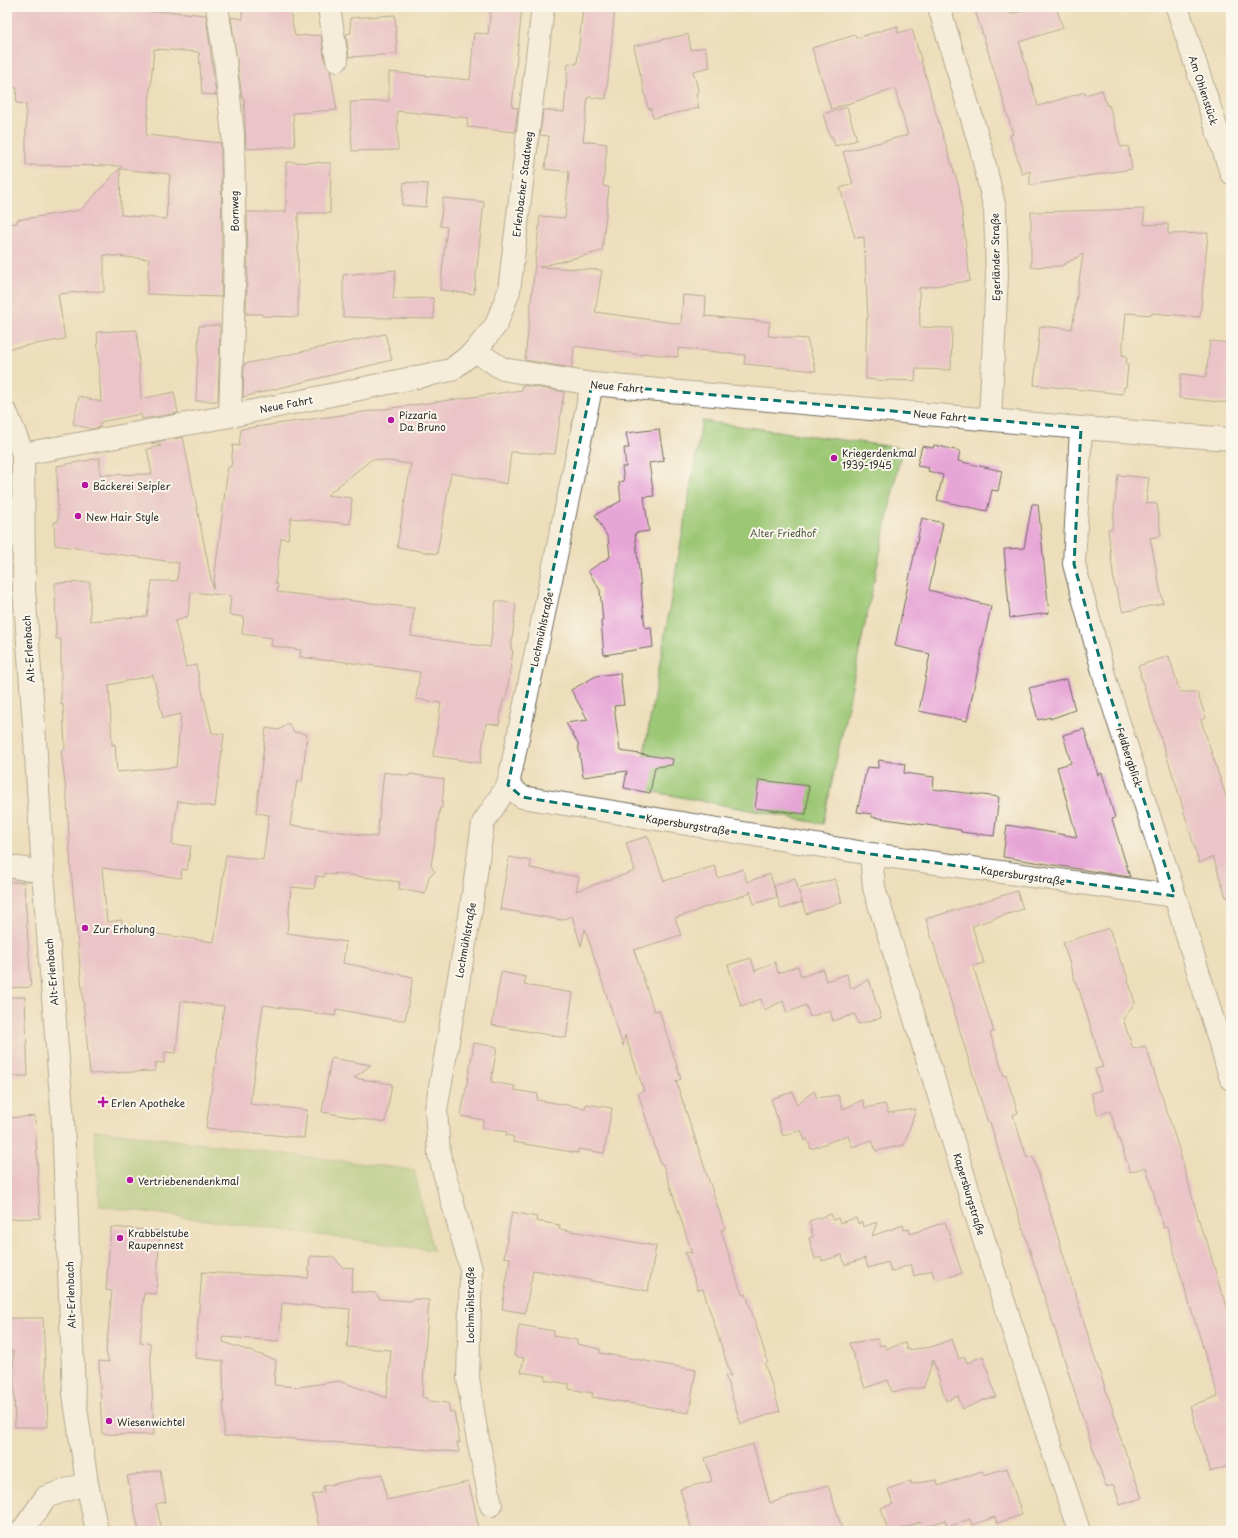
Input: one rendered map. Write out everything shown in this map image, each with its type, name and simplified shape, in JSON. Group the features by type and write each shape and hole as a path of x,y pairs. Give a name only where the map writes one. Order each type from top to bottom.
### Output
{"street":[{"name":"Bornweg","path":"217,7 234,135 235,257 230,416"},
{"path":"329,7 337,60"},
{"name":"Erlenbacher Stadtweg","path":"475,351 496,326 509,291 543,7"},
{"name":"Egerländer Straße","path":"939,7 982,149 995,209 998,275 990,420"},
{"name":"Am Ohlenstück","path":"1177,7 1231,172"},
{"name":"Neue Fahrt","path":"23,454 230,416 451,370 475,351 503,370 592,384 1081,428 1231,439"},
{"name":"Lochmühlstraße","path":"491,1505 475,1424 468,1378 470,1269 438,1154 436,1110 471,909 483,823 508,785 592,384"},
{"name":"Alt-Erlenbach","path":"7,414 23,454 15,492 24,588 43,872 63,1122 74,1394 87,1483 98,1531"},
{"name":"Feldbergblick","path":"1081,428 1074,564 1107,686 1175,896 1231,1079"},
{"name":"Kapersburgstraße","path":"508,785 522,797 870,854 1175,896"},
{"name":"Kapersburgstraße","path":"870,854 874,888 991,1262 1079,1531"},
{"path":"7,866 43,872"},
{"path":"22,1531 46,1497 87,1483"}],"highlighted area":[{"path":"592,384 1081,428 1074,564 1107,686 1175,896 871,854 660,820 522,797 508,785"}],"green space":[{"name":"Alter Friedhof","path":"702,421 902,448 823,824 638,789"},
{"path":"94,1130 414,1170 433,1250 100,1206"}],"building":[{"path":"7,7 93,7 92,11 175,12 206,15 216,95 202,94 199,52 154,49 146,135 221,143 221,297 147,294 149,259 104,255 104,292 90,291 58,294 65,339 7,349 7,224 17,223 17,220 81,210 122,166 26,165 26,104 16,103 17,88 7,87","holes":["120,169 170,174 166,219 121,215"]},
{"path":"241,7 289,7 295,36 321,35 325,62 330,70 337,110 293,113 295,146 246,149 244,98 242,98 231,17 243,19"},
{"path":"491,7 522,7 512,107 518,108 515,132 467,127 468,118 397,111 398,150 352,151 350,102 389,101 389,72 470,80 474,33 488,34"},
{"path":"583,7 615,7 606,99 588,97 583,141 607,144 603,186 609,187 602,251 539,267 602,270 595,312 681,324 683,295 706,297 705,316 770,322 768,336 807,339 816,371 744,364 745,355 678,348 678,357 643,353 643,355 574,346 572,368 525,360 540,216 565,218 569,172 545,169 549,136 540,135 543,110 564,112 568,63 577,64"},
{"path":"974,7 1009,7 1011,14 1036,7 1056,7 1063,28 1019,42 1038,106 1085,92 1085,95 1102,90 1107,106 1109,105 1121,147 1128,146 1132,169 1030,185 1030,171 1022,174 1010,135 1013,134"},
{"path":"395,15 397,54 349,57 346,34 351,33 350,18"},
{"path":"897,26 898,33 912,29 930,94 959,187 970,281 919,288 920,327 952,328 951,370 916,369 915,381 866,379 868,318 864,237 855,238 840,188 853,184 843,152 908,135 895,89 831,109 812,48 855,35 856,38"},
{"path":"688,34 691,50 705,47 710,67 693,71 698,90 696,94 699,108 653,118 651,109 648,108 634,46"},
{"path":"847,107 857,140 835,146 832,136 830,137 823,114"},
{"path":"286,162 331,163 330,213 298,213 298,317 246,314 248,257 247,212 286,212"},
{"path":"404,182 428,184 426,207 402,205"},
{"path":"443,198 484,202 474,294 440,290 447,227 440,226"},
{"path":"1144,209 1144,225 1168,224 1168,234 1208,233 1200,317 1152,313 1152,315 1126,313 1122,355 1127,356 1126,365 1128,365 1126,387 1124,387 1123,394 1034,385 1040,326 1072,329 1083,254 1061,266 1031,267 1031,212"},
{"path":"396,270 393,299 433,298 434,319 343,317 343,275"},
{"path":"220,325 218,401 196,401 199,326"},
{"path":"137,330 141,399 174,392 178,413 142,419 141,414 100,422 100,427 91,429 73,424 79,396 101,402 97,332"},
{"path":"385,334 392,360 243,397 244,364"},
{"path":"1210,341 1231,343 1231,403 1179,398 1181,374 1206,377"},
{"path":"522,385 564,392 555,454 511,452 507,484 451,473 437,554 397,547 411,464 372,459 327,495 352,498 350,524 291,518 288,539 281,538 275,584 278,584 277,592 414,608 411,636 490,647 496,601 516,604 511,650 513,650 506,700 503,700 499,725 486,723 480,763 433,756 441,703 416,699 420,672 300,657 301,650 271,646 272,638 242,634 244,617 229,615 231,596 191,592 188,616 175,621 186,667 196,665 212,733 224,734 215,807 178,801 172,845 191,846 187,870 182,869 181,878 102,868 107,922 122,920 122,929 214,942 226,855 263,860 269,815 256,813 266,728 279,730 288,723 294,732 307,734 302,782 297,781 290,825 377,837 384,772 444,779 442,808 440,808 431,866 435,872 429,876 425,894 399,889 400,882 335,873 335,875 325,873 324,877 316,876 314,889 291,887 287,933 346,942 343,963 413,977 405,1020 395,1020 336,1009 335,1016 263,1005 250,1104 307,1110 304,1138 206,1128 224,1006 181,1001 176,1053 165,1052 164,1063 156,1062 155,1071 90,1074 71,870 67,800 61,750 65,749 63,704 61,705 61,639 56,639 55,583 90,582 90,621 147,616 152,581 177,581 179,563 55,545 54,522 58,522 57,466 100,458 100,475 152,474 147,449 161,446 151,443 183,437 213,589 228,467 231,467 233,445 239,446 241,429 522,390","holes":["153,675 163,718 181,714 176,767 117,772 115,744 112,745 109,685"]},
{"path":"659,429 664,461 649,463 654,496 644,497 649,531 635,533 645,628 651,627 653,647 604,655 600,590 588,571 610,557 608,538 595,515 621,501 619,482 624,481 622,467 626,467 624,448 629,448 626,433"},
{"path":"934,445 960,451 958,461 1002,471 998,491 992,490 987,511 937,500 943,475 928,471 929,468 917,466 922,446 933,448"},
{"path":"1118,475 1149,478 1146,503 1157,504 1161,536 1150,538 1163,603 1123,612 1114,583 1108,529 1112,529"},
{"path":"1032,504 1038,504 1049,613 1010,618 1004,549 1024,548"},
{"path":"922,518 943,523 929,590 991,606 967,721 919,711 930,654 895,646"},
{"path":"1169,656 1180,692 1197,692 1206,718 1201,720 1231,812 1231,897 1226,897 1213,857 1199,863 1178,791 1140,674 1138,666"},
{"path":"620,673 624,705 614,706 620,751 673,759 672,765 655,767 650,793 624,788 627,771 583,777 578,743 566,723 588,720 571,690 596,676"},
{"path":"1067,679 1075,710 1050,719 1050,717 1038,720 1029,688"},
{"path":"1084,729 1098,775 1102,773 1115,818 1112,819 1130,877 1003,857 1007,825 1077,837 1057,767 1071,763 1063,735"},
{"path":"879,760 905,764 904,773 934,777 933,789 999,797 994,836 872,817 872,814 857,812 867,767 878,768"},
{"path":"759,780 809,786 806,814 755,808"},
{"path":"648,836 664,881 715,866 718,878 743,869 747,882 770,874 777,897 754,904 751,893 675,918 681,935 634,950 654,1011 659,1010 681,1079 676,1081 725,1229 721,1230 742,1295 746,1294 768,1362 765,1364 780,1411 741,1424 725,1375 731,1376 703,1289 698,1290 685,1252 692,1253 663,1164 661,1165 638,1093 644,1091 625,1035 623,1046 585,929 581,946 572,916 561,920 500,909 509,857 531,861 530,868 579,877 576,891 635,871 626,843"},
{"path":"795,878 802,902 781,909 774,886"},
{"path":"835,879 842,902 806,914 798,889"},
{"path":"7,882 24,882 31,987 7,988"},
{"path":"1017,891 1023,909 972,926 984,963 973,966 994,1032 990,1033 1004,1076 1006,1075 1018,1113 1013,1115 1027,1158 1033,1156 1095,1358 1119,1428 1117,1428 1142,1498 1120,1505 1114,1485 1106,1487 1088,1434 990,1122 988,1123 926,919"},
{"path":"1109,928 1121,963 1123,963 1135,1003 1123,1019 1133,1049 1145,1046 1148,1053 1177,1143 1204,1238 1206,1238 1222,1295 1223,1294 1231,1318 1231,1465 1210,1472 1190,1406 1218,1396 1167,1227 1164,1228 1146,1167 1130,1172 1110,1111 1098,1115 1091,1093 1101,1090 1095,1069 1103,1067 1063,943"},
{"path":"751,958 755,971 775,962 778,973 798,966 801,977 823,969 826,981 847,974 851,989 869,979 881,1018 858,1024 855,1014 833,1021 830,1010 810,1017 806,1005 787,1013 783,1001 764,1010 761,999 741,1006 728,965"},
{"path":"501,972 526,977 524,985 573,993 566,1038 492,1025"},
{"path":"7,997 25,997 28,1076 7,1076"},
{"path":"474,1043 497,1047 491,1082 515,1086 514,1090 538,1094 537,1100 585,1108 586,1104 612,1108 604,1153 578,1149 578,1153 513,1142 514,1137 506,1135 507,1132 482,1128 484,1120 461,1116"},
{"path":"331,1058 371,1065 354,1078 392,1084 385,1123 322,1112"},
{"path":"814,1091 817,1098 838,1095 843,1109 863,1100 865,1108 885,1104 888,1113 916,1109 904,1145 876,1151 872,1140 852,1147 848,1135 811,1149 807,1138 805,1141 801,1130 783,1136 771,1099 793,1092 797,1104"},
{"path":"35,1116 40,1218 7,1219 7,1118"},
{"path":"512,1212 537,1217 536,1221 560,1225 559,1229 656,1246 648,1291 533,1270 525,1313 502,1309 510,1258 504,1257"},
{"path":"831,1214 833,1220 838,1218 840,1223 856,1218 858,1224 862,1222 863,1227 877,1222 872,1236 903,1225 904,1230 909,1229 910,1234 945,1222 962,1273 935,1281 932,1270 914,1276 911,1264 891,1272 888,1262 868,1268 865,1258 845,1265 842,1255 822,1261 821,1257 815,1259 809,1238 813,1237 809,1221"},
{"path":"111,1227 160,1231 156,1294 144,1293 140,1342 150,1343 154,1435 102,1434 99,1361 109,1362 106,1352 112,1291 106,1290"},
{"path":"310,1256 334,1257 342,1267 353,1268 351,1291 375,1293 380,1299 410,1301 413,1299 429,1300 422,1397 427,1398 427,1401 448,1403 450,1412 454,1412 460,1443 457,1442 459,1452 258,1436 224,1436 223,1361 195,1358 202,1272 308,1278","holes":["282,1303 350,1309 347,1347 391,1350 387,1398 339,1381 299,1387 274,1385 276,1360 223,1342 224,1337 279,1341"]},
{"path":"7,1318 43,1318 48,1427 15,1427 13,1351 7,1352"},
{"path":"519,1325 554,1331 553,1336 577,1340 577,1344 600,1349 600,1353 696,1370 689,1413 592,1397 593,1393 569,1389 569,1384 545,1380 546,1376 521,1372 524,1358 514,1356"},
{"path":"878,1339 880,1346 885,1345 886,1349 905,1343 907,1350 931,1347 952,1339 959,1359 965,1357 967,1363 983,1356 996,1397 986,1399 963,1409 958,1396 946,1401 933,1360 924,1387 892,1392 888,1380 865,1388 849,1343"},
{"path":"753,1444 770,1503 828,1485 843,1531 692,1531 680,1489 712,1481 705,1458"},
{"path":"1007,1468 1022,1515 997,1523 995,1517 972,1525 970,1519 947,1527 945,1520 922,1528 920,1522 896,1531 888,1531 881,1508 893,1504 888,1489 911,1481 911,1484 937,1480 938,1486 982,1471 984,1475"},
{"path":"160,1470 166,1502 156,1504 162,1531 139,1531 127,1476"},
{"path":"382,1474 387,1500 468,1482 479,1531 320,1531 312,1495 324,1492 323,1486"}],"place":[{"name":"Pizzaria Da Bruno","path":"391,420"},
{"name":"Kriegerdenkmal 1939-1945","path":"834,458"},
{"name":"Bäckerei Seipler","path":"85,485"},
{"name":"New Hair Style","path":"78,516"},
{"name":"Zur Erholung","path":"85,928"},
{"name":"Erlen Apotheke","path":"103,1102"},
{"name":"Vertriebenendenkmal","path":"130,1180"},
{"name":"Krabbelstube Raupennest","path":"120,1238"},
{"name":"Wiesenwichtel","path":"109,1421"}]}
